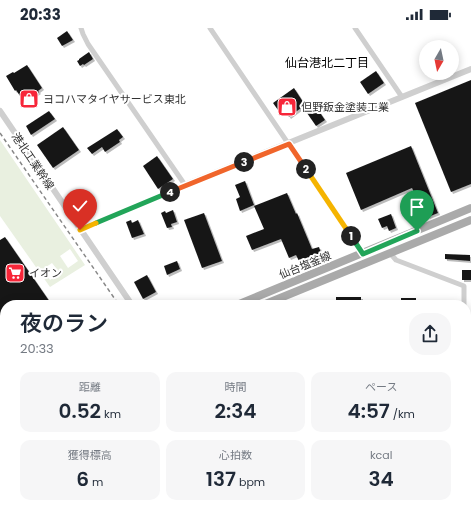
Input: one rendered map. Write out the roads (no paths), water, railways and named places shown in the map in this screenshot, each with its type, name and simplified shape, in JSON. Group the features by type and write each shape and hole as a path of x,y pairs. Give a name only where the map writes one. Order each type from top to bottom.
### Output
{"main road":[{"name":"仙台塩釜線","path":"249,300 471,208"},
{"name":"仙台塩釜線","path":"275,300 471,220"}],"street":[{"path":"80,28 88,44 185,185"},
{"path":"210,28 363,254"},
{"path":"355,28 402,97"},
{"path":"80,230 185,185 471,69"},
{"name":"港北工業幹線","path":"0,111 129,300"},
{"path":"390,253 396,260 464,286 464,300"}],"railway":[{"path":"0,133 116,300"}],"place":[{"name":"ヨコハマタイヤサービス東北","path":"29,99"},
{"name":"但野鈑金塗装工業","path":"287,107"},
{"name":"イオン","path":"15,273"}],"district":[{"name":"仙台港北二丁目","path":"327,62"}]}
